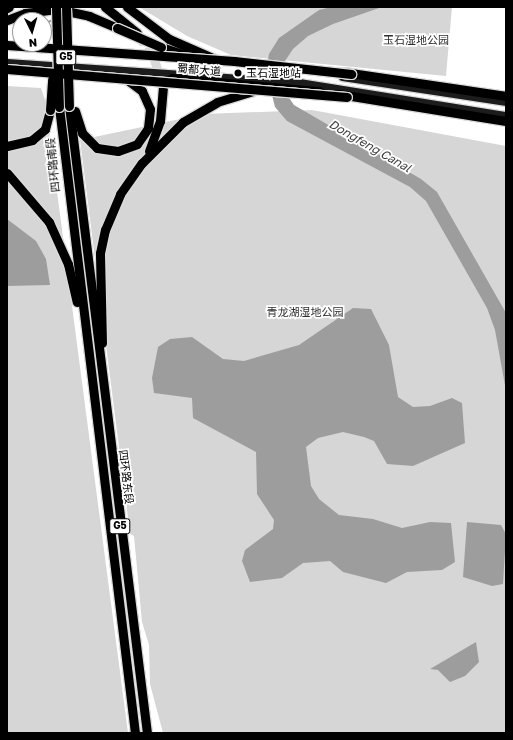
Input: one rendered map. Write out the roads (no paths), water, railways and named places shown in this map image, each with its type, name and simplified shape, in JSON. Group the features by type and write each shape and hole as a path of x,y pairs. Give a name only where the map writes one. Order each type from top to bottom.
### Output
{"highway":[{"name":"四环路南段","path":"56,7 55,108 90,319"},
{"path":"105,7 137,33"},
{"path":"127,7 169,39 215,58"},
{"path":"7,20 43,10 72,10 160,47 215,58 506,96"},
{"name":"四环路南段","path":"66,12 78,192 90,319"},
{"name":"蜀都大道","path":"7,45 296,67 506,101"},
{"path":"8,66 249,84 299,85 506,122"},
{"name":"蜀都大道","path":"8,66 294,90 506,122"},
{"path":"72,108 82,133 97,148 118,151 136,144 150,119 147,99 134,83 112,74"},
{"path":"90,319 104,230 120,194 142,163 183,122 249,84"},
{"path":"142,163 160,121 162,86"},
{"path":"7,146 23,144 39,135 55,108"},
{"path":"7,173 36,203 61,243 90,319 98,387"},
{"name":"四环路东段","path":"90,319 135,733"},
{"name":"四环路东段","path":"98,387 147,733"}],"main road":[{"path":"7,48 252,64"},
{"path":"8,66 249,84 299,85 506,115"},
{"path":"300,69 506,101"}],"tunnel":[{"path":"139,36 155,61 163,86"}],"place":[{"name":"玉石湿地站","path":"238,73"}],"park label":[{"name":"玉石湿地公园","path":"416,40"},
{"name":"青龙湖湿地公园","path":"305,312"}],"water label":[{"name":"Dongfeng Canal","path":"370,146"}]}
